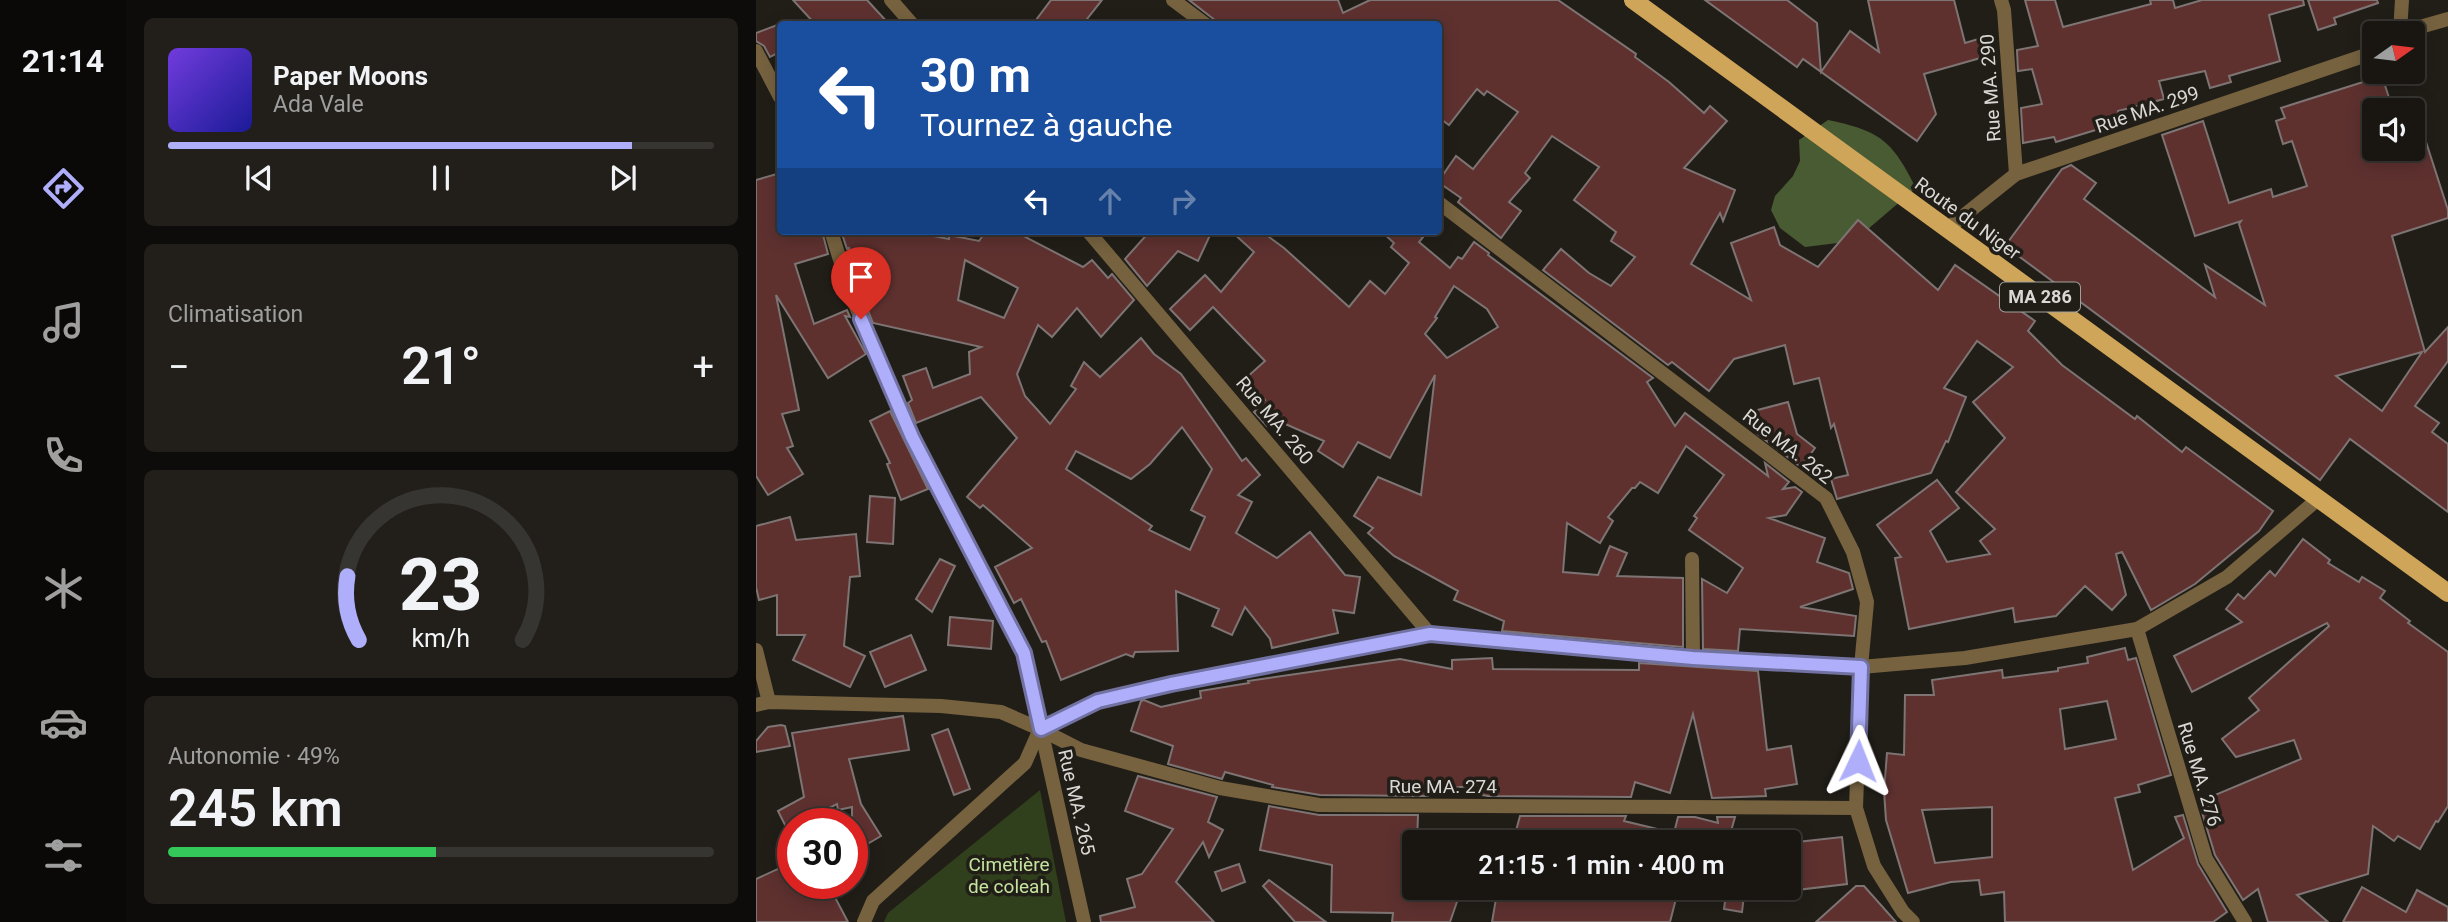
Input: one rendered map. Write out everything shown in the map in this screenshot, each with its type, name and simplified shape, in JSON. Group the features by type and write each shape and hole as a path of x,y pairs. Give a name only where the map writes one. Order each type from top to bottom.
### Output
{"main road":[{"name":"Route du Niger","path":"1633,0 2448,593"}],"street":[{"path":"891,0 909,21"},
{"path":"1173,0 1201,21"},
{"name":"Rue MA. 290","path":"2001,0 2004,10 2016,174"},
{"path":"2401,21 2402,0"},
{"path":"2426,25 2448,19"},
{"path":"756,51 777,91"},
{"name":"Rue MA. 299","path":"1947,229 2016,174 2362,56"},
{"name":"Rue MA. 262","path":"1442,205 1826,498 1853,552 1867,602 1861,667 1856,808 1874,866 1903,912 1913,922"},
{"name":"Rue MA. 265","path":"832,235 851,295 912,437 1024,653 1084,922"},
{"name":"Rue MA. 260","path":"1091,235 1430,634"},
{"path":"864,922 873,901 1025,763 1041,729 1098,701 1171,684 1430,634 1693,658 1861,667 1965,658 2137,629 2227,577 2318,499"},
{"path":"1692,559 1693,658"},
{"name":"Rue MA. 276","path":"2137,629 2206,859 2245,922"},
{"path":"756,650 762,704"},
{"name":"Rue MA. 274","path":"762,704 953,707 1002,712 1082,750 1220,788 1319,805 1856,808"}],"green space":[{"path":"1828,120 1860,129 1882,140 1899,159 1916,188 1854,241 1805,247 1780,228 1771,210 1775,196 1793,176 1800,161 1799,140"},
{"name":"Cimetière de coleah","path":"1040,790 1066,922 884,922 888,913"}],"building":[{"path":"793,0 867,0 886,21 812,21"},
{"path":"1051,0 1102,0 1085,21 1035,21"},
{"path":"1189,0 1338,0 1343,13 1370,0 1558,0 1636,54 1635,57 1704,113 1710,106 1727,121 1684,168 1735,190 1723,221 1720,213 1691,264 1751,300 1731,243 1774,227 1780,245 1818,267 1858,220 1938,290 1955,265 2035,321 2028,331 2062,365 2135,419 2137,416 2182,452 2186,447 2273,511 2259,531 2195,584 2151,610 2122,552 2116,554 2126,595 2112,610 2085,586 2056,616 2015,622 2013,608 1909,629 1895,558 1901,557 1877,525 1937,480 1959,508 1930,531 1947,562 1990,554 1980,541 1995,529 1956,492 2005,438 1973,402 2013,367 1977,341 1944,388 1966,397 1948,442 1946,441 1931,473 1837,499 1831,479 1848,475 1834,424 1831,428 1819,378 1794,384 1785,345 1734,359 1709,391 1672,362 1668,365 1543,270 1561,249 1589,273 1611,286 1635,257 1611,241 1616,232 1574,200 1599,167 1552,136 1525,173 1530,178 1509,202 1521,211 1501,238 1458,202 1461,198 1442,185 1442,176 1456,156 1473,169 1518,112 1487,91 1484,95 1477,89 1449,125 1442,120 1442,21 1216,21"},
{"path":"1705,0 1787,0 1817,23 1821,72 1803,59 1797,67"},
{"path":"1868,0 1954,0 1965,43 1985,37 1991,55 1924,74 1936,114 1917,141 1821,72 1850,31 1879,52"},
{"path":"2025,0 2055,0 2063,27 2151,4 2150,0 2173,0 2175,8 2202,0 2303,0 2304,5 2269,15 2280,61 2229,76 2231,82 2210,88 2205,71 2159,81 2164,99 2118,111 2119,120 2098,125 2099,129 2056,142 2054,137 2023,143 2021,108 2042,104 2032,69 2018,71 2017,50 2038,46"},
{"path":"2308,0 2377,0 2378,3 2334,18 2336,24 2318,30"},
{"path":"777,25 777,54 770,57 764,46 756,41 756,33"},
{"path":"2362,82 2385,84 2389,98 2362,98 2362,161 2425,161 2425,139 2448,210 2448,218 2392,236 2425,352 2448,327 2448,361 2415,406 2439,423 2432,432 2448,444 2448,512 2350,439 2320,480 2005,246 2062,169 2071,165 2096,183 2084,199 2215,297 2205,265 2265,305 2239,224 2241,221 2195,236 2162,135 2203,121 2229,203 2271,189 2273,197 2307,186 2292,141 2283,144 2276,121 2285,118 2281,108","holes":["2422,352 2382,411 2336,376"]},
{"path":"777,174 777,235 823,235 828,254 795,264 814,324 847,310 850,317 845,316 866,354 828,378 776,295 799,410 782,414 793,446 787,448 803,474 768,495 756,476 756,180"},
{"path":"842,235 929,235 949,239 949,235 979,241 983,235 1022,235 1083,267 1092,260 1108,278 1112,274 1134,300 1101,337 1077,308 1052,337 1038,325 1017,374 1025,396 1050,424 1076,389 1071,386 1084,362 1100,377 1141,338 1154,354 1181,374 1242,461 1246,458 1260,475 1238,495 1252,502 1236,533 1277,558 1310,532 1345,575 1360,577 1354,613 1333,610 1338,633 1272,648 1270,639 1245,607 1232,635 1212,626 1219,609 1176,591 1178,651 1135,652 1133,657 1126,654 1061,680 1046,641 1042,642 1021,599 1014,603 995,567 1032,548 983,505 980,508 967,497 1017,438 981,397 916,423 908,403 912,400 903,376 926,368 933,388 970,374 969,352 981,347 873,323 849,248 847,249","holes":["965,260 1018,288 1004,318 958,300","1182,427 1212,469 1191,510 1205,517 1190,550 1149,530 1152,526 1066,469 1076,451 1131,479 1150,464"]},
{"path":"1146,235 1210,235 1198,261 1178,251 1147,286 1125,259"},
{"path":"1235,235 1266,235 1349,307 1370,281 1385,294 1409,263 1391,247 1394,243 1385,235 1425,235 1419,242 1450,268 1458,257 1462,259 1474,242 1653,378 1647,382 1675,426 1685,413 1768,476 1765,463 1789,482 1783,489 1795,487 1802,492 1786,515 1769,518 1825,538 1817,562 1849,573 1853,589 1800,607 1856,616 1854,636 1740,629 1738,651 1703,649 1702,579 1727,593 1743,568 1689,530 1697,518 1694,516 1724,475 1686,446 1658,493 1640,482 1632,488 1608,517 1613,521 1600,543 1567,523 1563,572 1598,575 1610,546 1627,553 1617,576 1683,578 1683,647 1502,631 1504,621 1454,600 1458,591 1394,556 1368,533 1373,528 1354,516 1378,477 1421,495 1435,375 1390,458 1358,442 1343,467 1318,451 1324,441 1274,419 1267,426 1254,412 1265,400 1246,378 1265,361 1213,307 1190,330 1170,309 1205,275 1221,292 1254,252","holes":["1454,286 1487,309 1498,327 1447,358 1425,334"]},
{"path":"1788,402 1797,434 1815,448 1801,467 1756,433 1750,412"},
{"path":"890,411 928,489 901,500 887,464 890,463 870,421"},
{"path":"870,496 895,498 893,544 867,542"},
{"path":"790,517 796,540 856,534 860,576 850,577 844,646 865,656 850,687 793,660 805,635 777,635 777,595 759,600 756,587 756,526"},
{"path":"2303,539 2330,560 2328,563 2359,582 2362,577 2385,591 2380,598 2410,621 2408,623 2448,652 2448,806 2420,849 2398,836 2394,841 2373,826 2368,874 2297,895 2328,922 2268,922 2258,889 2243,900 2215,855 2201,809 2217,803 2215,795 2301,759 2294,740 2236,757 2222,739 2259,710 2249,698 2329,626 2327,623 2192,692 2174,656 2242,622 2226,609 2238,594 2244,599 2270,571 2275,576"},
{"path":"940,559 955,566 932,612 916,599"},
{"path":"950,617 993,621 991,649 948,645"},
{"path":"911,635 926,670 885,687 870,652"},
{"path":"2125,648 2128,660 2136,658 2171,775 2138,785 2140,792 2115,798 2133,870 2184,838 2175,817 2183,815 2198,864 2227,912 2213,922 2005,922 2004,892 1981,895 1979,880 1951,882 1908,893 1886,820 1884,791 1887,753 1904,755 1905,695 1934,695 1932,680 2002,670 2003,678 2058,671 2058,668 2088,663 2087,657","holes":["2107,701 2116,739 2065,749 2060,709","1992,807 1992,857 1935,863 1922,810"]},
{"path":"1492,658 1493,669 1639,670 1639,663 1758,671 1767,750 1791,746 1797,784 1765,789 1766,796 1712,798 1693,714 1670,793 1635,782 1631,797 1488,796 1482,795 1485,784 1429,791 1428,796 1320,795 1272,787 1273,785 1225,772 1222,779 1168,764 1173,746 1131,731 1141,701 1144,700 1161,707 1201,698 1200,691 1249,683 1248,681 1400,659 1452,669 1452,660"},
{"path":"903,716 909,750 849,759 864,808 838,808 837,804 829,808 784,808 804,797 792,733"},
{"path":"785,726 790,746 756,752 756,741 768,727"},
{"path":"948,729 970,789 954,795 932,735"},
{"path":"1138,776 1217,797 1208,822 1223,830 1209,857 1203,842 1176,882 1214,922 1101,922 1100,916 1135,907 1127,879 1142,874 1173,829 1125,811"},
{"path":"1269,806 1319,815 1418,815 1417,830 1402,830 1402,900 1458,900 1450,922 1392,922 1393,913 1331,912 1332,865 1260,850"},
{"path":"868,815 881,836 868,844"},
{"path":"1520,816 1626,816 1624,821 1662,830 1516,830"},
{"path":"1678,817 1695,817 1718,823 1717,817 1735,817 1731,830 1675,830"},
{"path":"1842,837 1847,884 1801,889 1801,842"},
{"path":"1239,864 1245,882 1222,891 1215,872"},
{"path":"777,869 777,899 836,899 848,922 756,922 756,879"},
{"path":"1269,880 1326,922 1295,922 1263,886"},
{"path":"1856,886 1864,886 1896,922 1816,922"},
{"path":"2362,887 2406,912 2417,890 2448,907 2448,922 2343,922"},
{"path":"1496,900 1676,900 1670,922 1492,922"},
{"path":"1725,900 1743,900 1742,912 1724,909"}],"route":[{"path":"861,319 912,437 1024,653 1041,729 1098,701 1171,684 1430,634 1693,658 1861,667 1858,761"}]}
